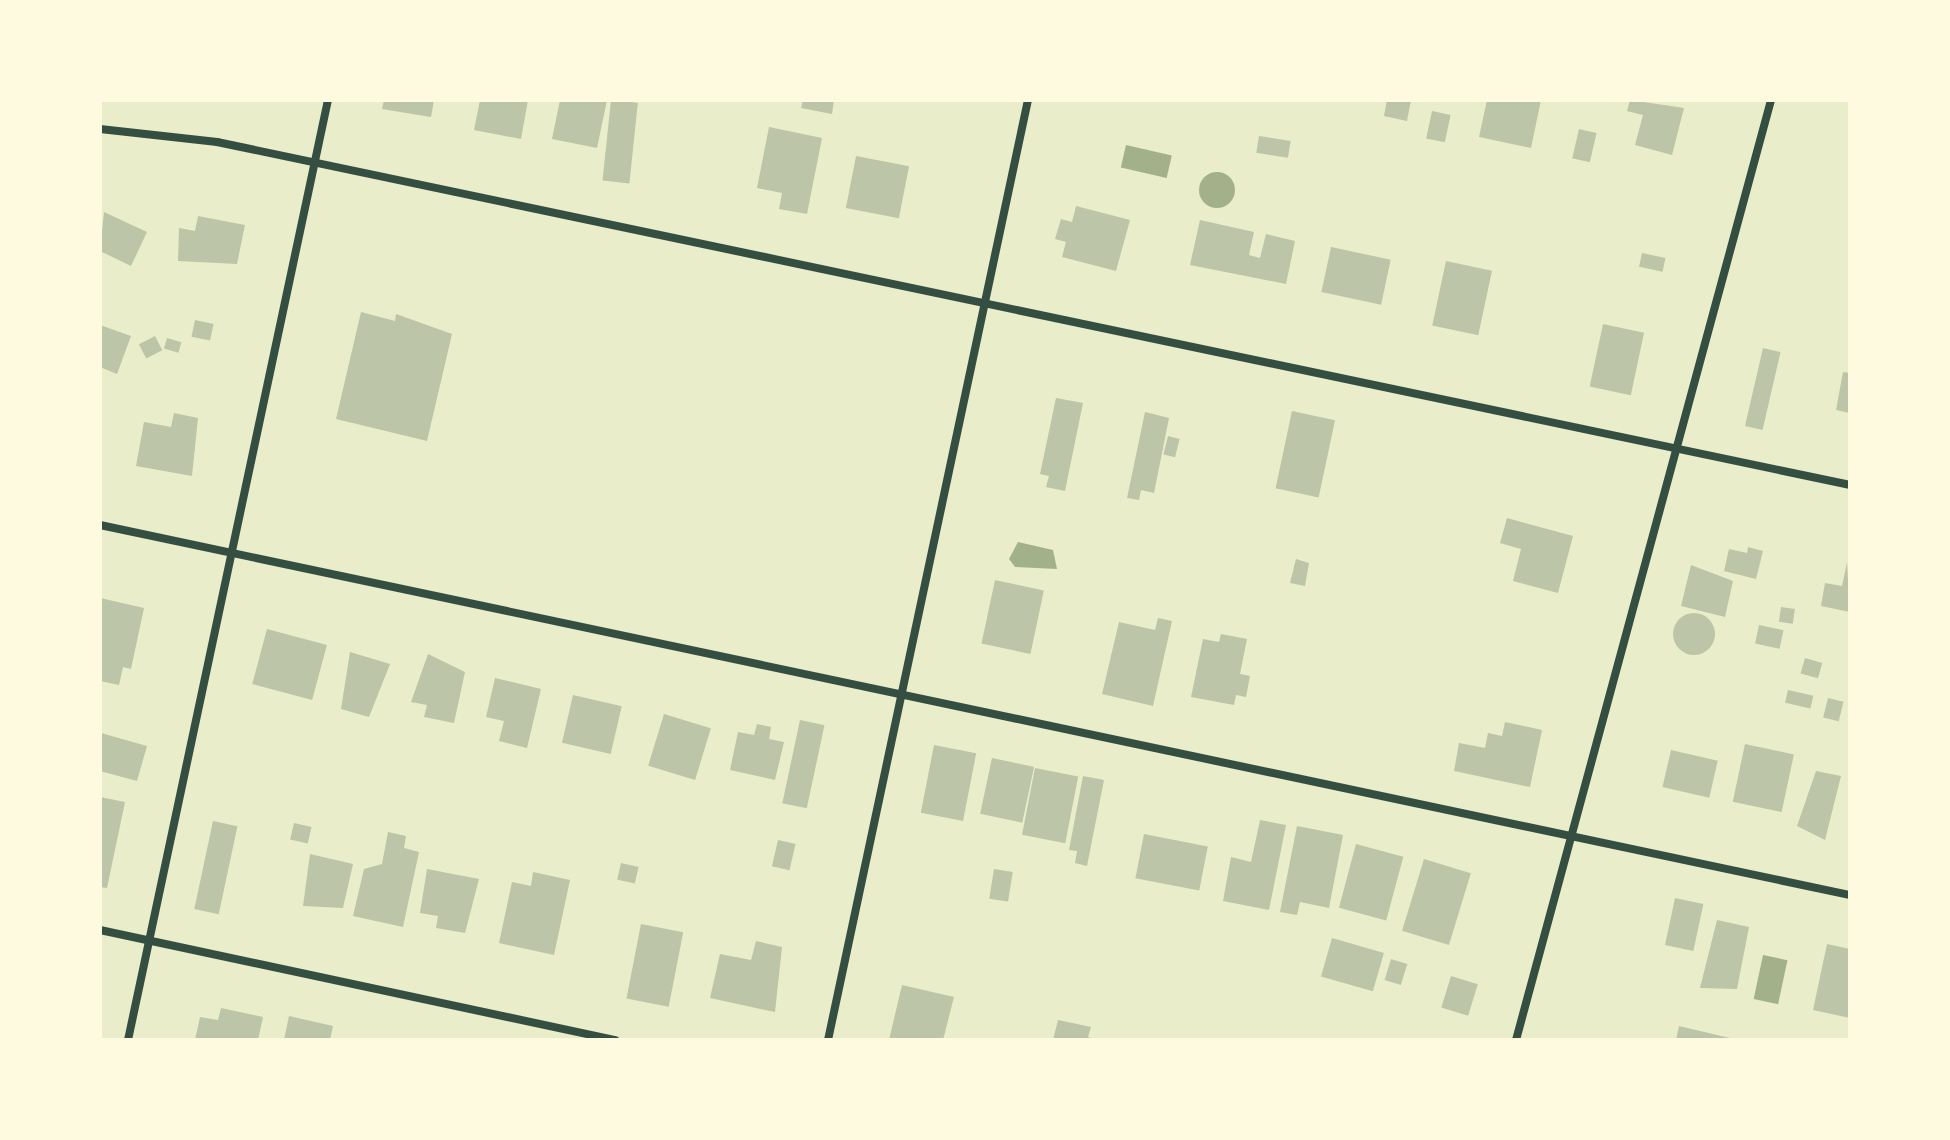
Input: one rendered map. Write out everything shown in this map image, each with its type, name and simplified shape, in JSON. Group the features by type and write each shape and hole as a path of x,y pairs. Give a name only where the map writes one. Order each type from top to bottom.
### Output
{"street":[{"path":"128,1040 229,549 328,100"},
{"path":"828,1040 904,697 1028,100"},
{"path":"1516,1040 1771,100"},
{"path":"100,129 217,142 983,308 1850,485"},
{"path":"100,525 229,549 904,697 1850,895"},
{"path":"100,930 615,1040"}],"shaded area":[{"path":"1126,145 1172,156 1167,178 1121,167"},
{"path":"1217,172 1230,177 1235,190 1230,203 1217,208 1204,203 1199,190 1204,177"},
{"path":"1018,542 1053,550 1057,569 1015,567 1009,559"},
{"path":"1763,955 1787,960 1778,1004 1754,999"}],"building":[{"path":"384,100 434,100 431,117 382,109"},
{"path":"480,100 528,100 521,139 474,130"},
{"path":"560,100 607,100 597,148 552,139"},
{"path":"611,100 638,103 629,183 603,181"},
{"path":"803,100 834,100 832,114 801,108"},
{"path":"1387,100 1411,100 1407,121 1384,116"},
{"path":"1487,100 1541,100 1531,148 1479,137"},
{"path":"1630,100 1684,108 1672,155 1635,145 1643,115 1627,111"},
{"path":"1432,111 1451,115 1445,142 1426,138"},
{"path":"769,127 822,138 807,214 779,209 782,193 757,188"},
{"path":"1579,129 1597,133 1590,162 1572,158"},
{"path":"1259,136 1291,141 1288,158 1256,153"},
{"path":"856,156 909,166 899,218 846,208"},
{"path":"1076,206 1130,220 1116,271 1062,257 1066,242 1055,239 1061,219 1072,222"},
{"path":"104,212 147,232 131,266 100,251"},
{"path":"198,216 245,225 237,264 178,261 179,228 195,231"},
{"path":"1200,220 1254,232 1249,255 1260,258 1266,234 1295,241 1286,284 1190,265"},
{"path":"1331,247 1391,260 1381,305 1321,292"},
{"path":"1642,253 1665,258 1663,272 1639,267"},
{"path":"1446,261 1492,271 1478,335 1432,326"},
{"path":"361,312 395,321 396,314 452,334 427,441 336,419"},
{"path":"195,320 214,324 210,341 191,337"},
{"path":"1603,324 1644,333 1631,395 1590,387"},
{"path":"100,325 131,336 117,374 100,367"},
{"path":"155,336 162,350 146,358 139,344"},
{"path":"167,338 181,342 178,353 164,349"},
{"path":"1763,348 1781,352 1763,430 1745,426"},
{"path":"1843,372 1850,373 1850,413 1836,410"},
{"path":"1056,398 1083,403 1065,491 1046,487 1049,476 1040,474"},
{"path":"1292,411 1335,420 1319,497 1276,488"},
{"path":"1145,412 1169,418 1154,493 1141,490 1139,500 1127,498"},
{"path":"174,413 198,418 192,476 136,466 144,422 171,427"},
{"path":"1168,436 1180,439 1175,457 1163,454"},
{"path":"1507,518 1573,536 1558,593 1513,581 1521,549 1500,543"},
{"path":"1748,547 1763,551 1756,579 1724,571 1729,549 1747,553"},
{"path":"1296,559 1309,563 1305,586 1290,583"},
{"path":"1847,562 1850,612 1821,606 1825,583 1842,586"},
{"path":"1691,565 1733,581 1725,617 1681,606"},
{"path":"995,580 1044,590 1030,654 981,644"},
{"path":"100,598 144,608 131,669 123,667 119,685 100,681"},
{"path":"1781,607 1795,609 1793,624 1779,622"},
{"path":"1694,613 1709,619 1715,634 1709,649 1694,655 1679,649 1673,634 1679,619"},
{"path":"1158,618 1172,621 1153,706 1102,694 1119,622 1155,630"},
{"path":"1759,625 1783,630 1780,649 1755,644"},
{"path":"267,629 327,645 312,700 252,684"},
{"path":"1221,634 1247,639 1240,674 1250,676 1246,697 1236,695 1234,705 1191,697 1203,639 1219,642"},
{"path":"350,652 390,664 369,717 341,709"},
{"path":"428,654 465,672 454,723 424,717 427,705 411,702"},
{"path":"1805,658 1822,663 1818,678 1801,673"},
{"path":"495,678 541,689 527,748 499,741 504,721 486,717"},
{"path":"1788,690 1813,696 1810,709 1785,703"},
{"path":"573,695 622,706 611,754 562,743"},
{"path":"1828,698 1844,702 1839,721 1823,717"},
{"path":"664,714 711,728 695,780 648,766"},
{"path":"800,720 824,725 807,808 782,803"},
{"path":"1505,722 1542,730 1530,787 1454,771 1459,743 1485,748 1488,733 1502,736"},
{"path":"757,724 771,727 769,739 784,742 775,780 730,770 738,732 754,735"},
{"path":"101,733 147,746 137,781 100,771"},
{"path":"1745,744 1794,754 1782,812 1733,802"},
{"path":"934,745 976,753 963,821 921,813"},
{"path":"1671,750 1718,761 1709,798 1662,787"},
{"path":"992,758 1034,767 1022,823 980,814"},
{"path":"1035,768 1078,776 1065,843 1022,835"},
{"path":"1816,771 1841,776 1825,840 1797,826"},
{"path":"1083,776 1104,780 1087,866 1075,863 1077,851 1069,850"},
{"path":"100,797 125,802 107,888 100,887"},
{"path":"1260,820 1286,825 1269,910 1223,901 1231,857 1251,862"},
{"path":"213,821 237,826 219,914 194,909"},
{"path":"294,823 312,827 308,844 290,840"},
{"path":"1297,826 1343,835 1329,908 1300,902 1297,915 1280,912"},
{"path":"388,832 406,836 404,848 419,852 403,927 353,916 364,869 382,864"},
{"path":"1144,834 1208,846 1199,891 1135,878"},
{"path":"778,840 796,844 789,870 772,866"},
{"path":"1356,844 1403,857 1386,920 1339,908"},
{"path":"310,854 353,864 343,908 303,906"},
{"path":"1424,859 1471,873 1449,945 1402,931"},
{"path":"621,863 639,867 635,884 617,880"},
{"path":"427,869 479,879 465,933 436,928 438,916 420,913"},
{"path":"994,869 1013,872 1008,902 989,899"},
{"path":"533,872 570,880 554,955 499,943 512,882 531,886"},
{"path":"1675,898 1703,904 1693,951 1665,945"},
{"path":"1717,920 1749,927 1737,989 1700,988"},
{"path":"641,924 683,932 669,1007 626,999"},
{"path":"1332,938 1384,953 1373,991 1321,976"},
{"path":"756,941 782,947 775,1012 710,998 720,954 751,960"},
{"path":"1827,944 1850,949 1850,1018 1813,1010"},
{"path":"1391,959 1407,964 1401,985 1385,980"},
{"path":"1451,976 1478,984 1468,1016 1441,1008"},
{"path":"902,985 954,997 943,1040 889,1040"},
{"path":"221,1008 263,1017 258,1040 195,1040 200,1017 218,1020"},
{"path":"289,1016 333,1026 330,1040 284,1040"},
{"path":"1058,1020 1091,1027 1088,1037 1096,1040 1053,1040"},
{"path":"1679,1026 1734,1039 1734,1040 1676,1040"}]}
